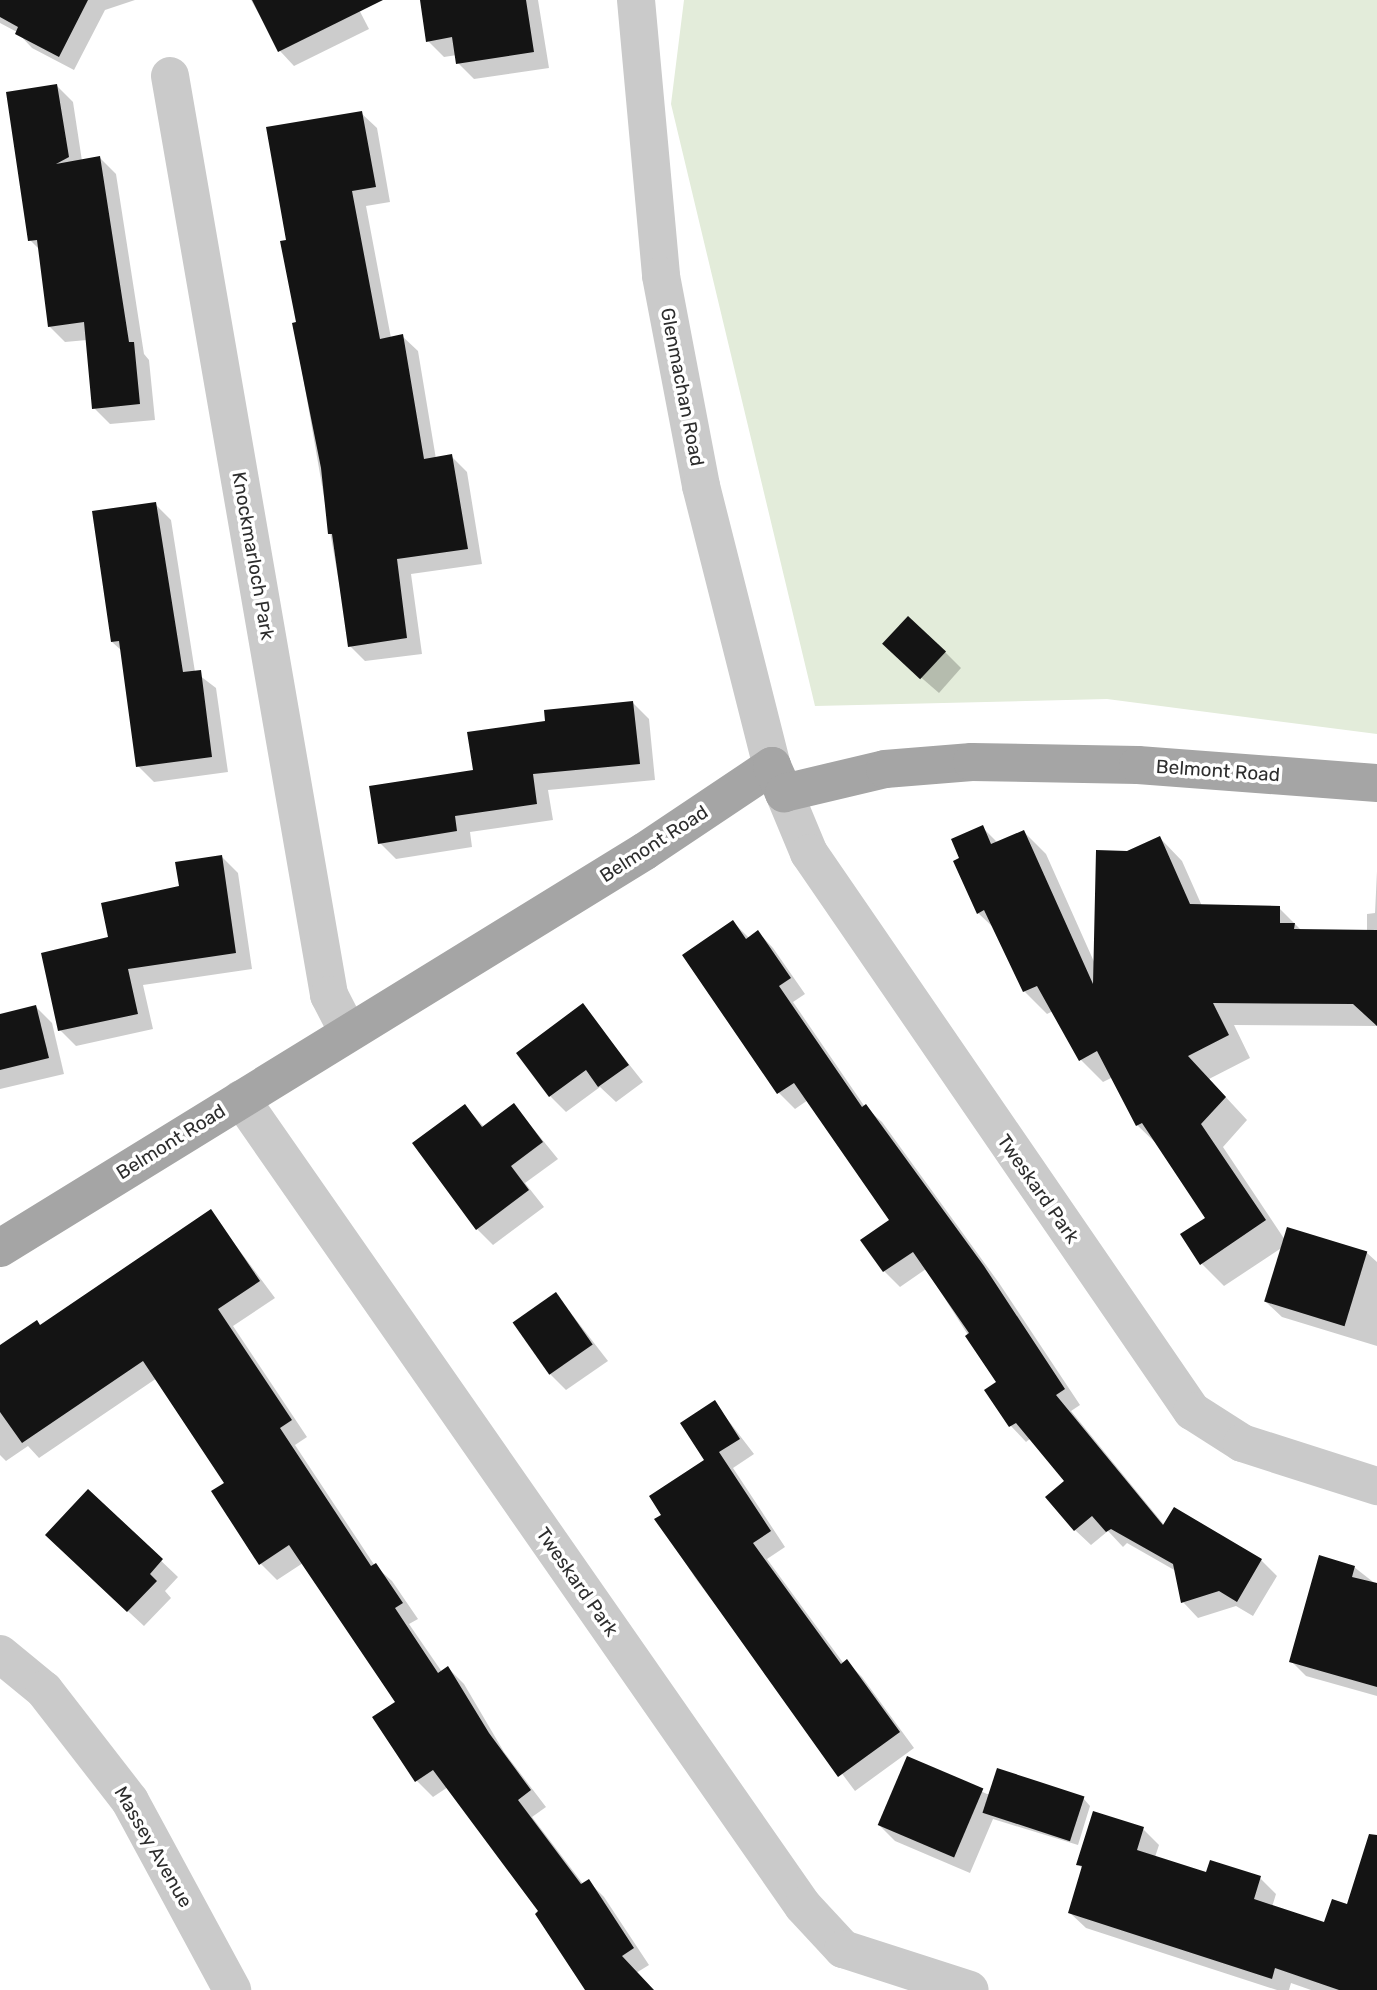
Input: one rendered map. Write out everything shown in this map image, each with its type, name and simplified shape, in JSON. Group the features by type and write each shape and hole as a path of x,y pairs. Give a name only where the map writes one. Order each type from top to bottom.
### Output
{"main road":[{"name":"Belmont Road","path":"0,1248 645,851 778,780 972,762 1138,765 1377,783"}],"street":[{"name":"Glenmachan Road","path":"636,0 661,276 701,486 778,780"},
{"name":"Knockmarloch Park","path":"170,76 329,995 348,1032"},
{"name":"Tweskard Park","path":"778,780 810,853 1192,1411 1242,1443 1377,1486"},
{"name":"Tweskard Park","path":"241,1099 803,1906 843,1950 971,1990"},
{"name":"Massey Avenue","path":"0,1654 44,1690 130,1801 232,1990"}],"green space":[{"path":"684,0 1377,0 1377,734 1107,699 815,706 671,104"}],"building":[{"path":"0,0 88,0 59,57 15,34 18,27 0,17"},
{"path":"252,0 383,0 278,52"},
{"path":"420,0 526,0 534,52 456,64 452,37 426,42"},
{"path":"57,84 69,157 56,164 100,156 129,342 134,342 140,404 92,409 84,322 48,327 37,240 28,241 6,92"},
{"path":"362,111 376,187 352,191 380,339 403,334 424,459 452,454 468,549 397,559 407,638 348,647 332,534 328,534 321,468 292,323 296,322 280,241 286,240 266,127"},
{"path":"156,502 183,672 201,670 212,757 136,767 119,641 111,642 92,511"},
{"path":"908,616 946,651 920,679 882,644"},
{"path":"633,701 640,764 533,774 537,804 455,816 457,831 378,844 369,786 473,770 467,732 545,721 544,710"},
{"path":"983,825 991,844 1024,830 1093,984 1096,850 1127,851 1160,836 1190,904 1280,906 1280,923 1295,923 1294,929 1377,930 1377,1026 1353,1004 1213,1003 1229,1035 1188,1056 1226,1097 1201,1124 1266,1220 1200,1265 1180,1234 1205,1218 1142,1123 1136,1126 1097,1051 1079,1061 1037,986 1023,992 984,910 977,914 953,861 959,858 951,839"},
{"path":"222,855 236,953 128,969 138,1014 58,1031 41,953 108,937 101,903 179,886 175,862"},
{"path":"733,920 746,939 758,930 791,978 779,986 862,1107 866,1104 984,1266 1065,1389 1056,1395 1163,1525 1174,1507 1262,1559 1237,1602 1219,1591 1181,1603 1173,1564 1111,1529 1106,1532 1092,1516 1074,1531 1045,1497 1064,1481 1016,1423 1009,1427 984,1390 996,1382 965,1336 969,1333 913,1252 883,1272 860,1240 889,1220 794,1083 777,1094 682,955"},
{"path":"583,1003 629,1065 598,1087 586,1070 549,1097 516,1053"},
{"path":"36,1005 49,1058 0,1070 0,1014"},
{"path":"514,1103 543,1142 511,1166 529,1190 476,1230 412,1143 465,1104 482,1127"},
{"path":"211,1209 260,1281 218,1309 292,1420 280,1428 371,1566 376,1563 403,1603 395,1608 438,1673 448,1666 489,1733 531,1790 518,1800 581,1884 589,1879 634,1948 622,1956 654,1990 585,1990 535,1914 538,1911 433,1770 415,1782 372,1717 395,1702 289,1545 259,1565 211,1491 224,1483 143,1361 22,1443 0,1412 0,1345 37,1320 40,1325"},
{"path":"1287,1227 1367,1252 1345,1326 1264,1302"},
{"path":"556,1292 593,1344 549,1375 513,1322"},
{"path":"715,1400 740,1439 719,1452 771,1531 753,1543 841,1664 847,1659 900,1732 838,1777 654,1519 661,1515 649,1496 704,1460 680,1423"},
{"path":"88,1489 163,1559 150,1574 157,1581 127,1612 45,1535"},
{"path":"1319,1555 1355,1566 1352,1577 1377,1583 1377,1687 1289,1662"},
{"path":"907,1756 983,1788 954,1857 878,1825"},
{"path":"997,1768 1084,1796 1070,1841 982,1813"},
{"path":"1093,1811 1144,1827 1137,1850 1206,1872 1210,1860 1261,1876 1254,1899 1324,1922 1332,1899 1347,1904 1369,1834 1377,1835 1377,1990 1339,1990 1275,1968 1272,1979 1068,1913 1082,1866 1076,1865"}]}
